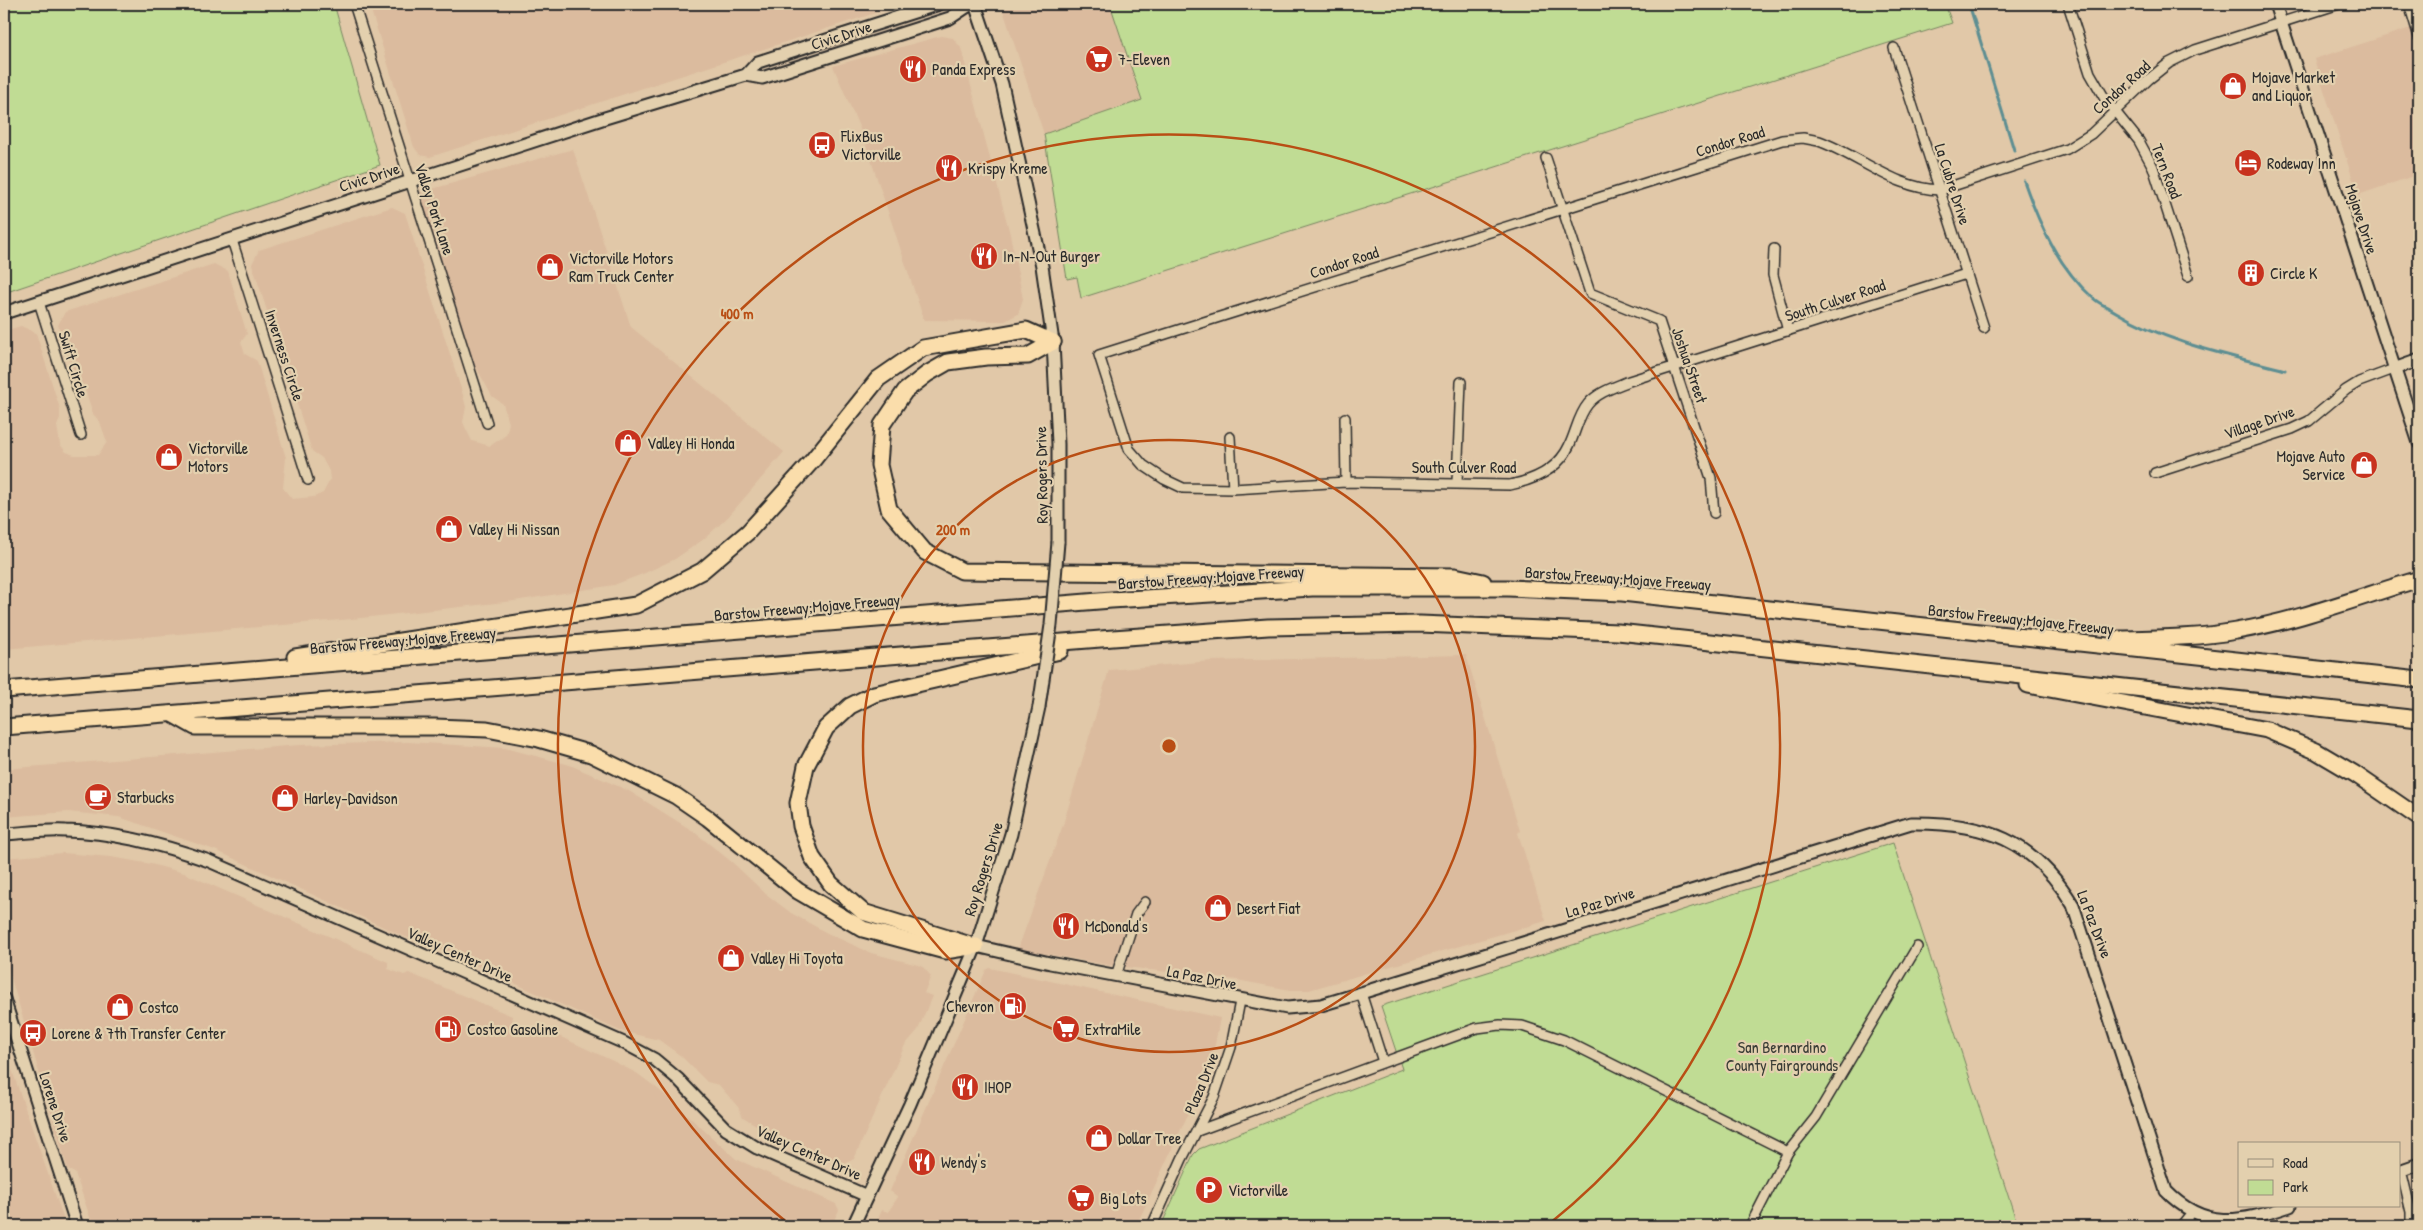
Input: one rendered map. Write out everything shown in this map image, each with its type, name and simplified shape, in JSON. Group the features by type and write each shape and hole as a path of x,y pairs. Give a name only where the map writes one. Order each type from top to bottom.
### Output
{"highway":[{"path":"170,676 636,605 702,571 748,532 813,460 878,380 922,348 1026,330 1053,342"},
{"path":"1053,342 1028,356 986,357 948,362 927,374 905,391 882,425 879,465 889,509 925,552 962,570 1455,576 1508,588"},
{"path":"2067,641 2203,636 2236,631 2269,624 2419,579"},
{"name":"Barstow Freeway;Mojave Freeway","path":"4,690 1111,600 1312,588 1508,588 1622,593 2419,680"},
{"path":"4,727 1113,638 1268,627 1420,624 1618,632 2419,719"},
{"path":"976,946 863,912 831,884 812,857 801,826 798,803 806,766 826,728 850,706 874,694 1113,638"},
{"path":"1901,663 2267,730 2316,751 2355,774 2419,818"},
{"path":"172,714 194,726 487,729 565,746 591,754 676,796 708,818 798,891 864,929 945,950 976,946"}],"street":[{"name":"Valley Park Lane","path":"354,4 487,423"},
{"name":"Civic Drive","path":"4,313 746,74 758,62 939,4"},
{"name":"Civic Drive","path":"746,74 762,78 950,18 971,4"},
{"name":"Roy Rogers Drive","path":"975,4 1002,84 1042,266 1053,342 1058,444 1058,542 1051,624 1040,707 1012,834 976,946"},
{"name":"Tern Road","path":"2068,4 2090,74 2116,113 2139,141 2153,167 2188,276"},
{"name":"Mojave Drive","path":"2275,4 2419,443"},
{"name":"Condor Road","path":"1099,356 1782,140 1803,138 1833,146 1905,184 1922,189 1940,190 2067,149 2091,134 2116,113 2149,79 2195,50 2339,4"},
{"path":"2409,4 2419,37"},
{"name":"La Cubre Drive","path":"1894,48 1984,328"},
{"name":"Joshua Street","path":"1546,158 1561,209 1590,293 1659,321 1676,367 1711,478 1714,513"},
{"name":"Inverness Circle","path":"232,240 308,480"},
{"path":"1774,249 1773,275 1788,331"},
{"name":"South Culver Road","path":"1099,356 1129,449 1143,465 1164,480 1183,488 1233,489 1346,482 1457,482 1510,485 1534,480 1552,467 1564,454 1579,418 1589,403 1599,394 1629,381 1966,274"},
{"name":"Swift Circle","path":"39,302 81,435"},
{"name":"Village Drive","path":"2154,473 2292,429 2318,414 2346,390 2359,382 2419,360"},
{"path":"1457,482 1461,382"},
{"path":"1345,418 1346,482"},
{"path":"1230,437 1233,489"},
{"name":"La Paz Drive","path":"976,946 1240,1001 1287,1008 1304,1008 1361,993 1911,823 1948,822 1983,830 2011,842 2039,862 2061,886 2073,905 2166,1191 2176,1204 2189,1216 2226,1225 2283,1208"},
{"name":"Valley Center Drive","path":"4,834 66,831 89,832 152,844 209,861 624,1043 654,1059 678,1079 726,1129 757,1148 867,1196"},
{"path":"1116,976 1136,914 1145,902"},
{"path":"853,1226 910,1104 976,946"},
{"path":"1750,1226 1788,1152 1816,1117 1917,947"},
{"path":"1361,993 1382,1062"},
{"name":"Lorene Drive","path":"4,999 77,1226"},
{"name":"Plaza Drive","path":"1152,1226 1214,1097 1231,1047 1240,1001"},
{"path":"1197,1131 1477,1028 1500,1025 1522,1026 1564,1040 1788,1152"},
{"path":"2411,1226 2411,1212 2400,1170 2419,1164"},
{"path":"2181,1226 2189,1216"}],"shaded area":[{"path":"369,4 903,4 430,157 420,155 414,147"},
{"path":"1001,4 1110,4 1142,100 1044,134"},
{"path":"2411,28 2419,55 2419,174 2358,195 2314,59"},
{"path":"941,36 953,38 961,48 1010,234 1023,299 1018,314 1005,321 924,320 863,136 833,66"},
{"path":"573,149 631,327 784,452 728,517 704,539 675,559 614,585 514,601 352,619 4,649 4,331 21,326 36,333 60,409 60,418 57,426 60,444 66,452 74,455 98,455 107,442 100,422 93,414 86,392 78,386 58,325 65,312 214,264 228,271 247,334 241,342 245,354 257,361 286,458 283,488 292,499 314,497 323,493 330,480 329,471 322,458 312,451 252,264 259,250 392,207 405,213 463,395 466,407 463,422 465,427 472,441 490,446 506,435 509,423 503,404 492,396 471,358 418,193"},
{"path":"1466,655 1546,921 1309,990 1290,990 1237,980 1108,965 1018,949 1063,825 1109,670 1211,661"},
{"path":"408,742 505,748 570,765 629,791 693,831 791,913 827,933 871,953 922,966 931,976 924,993 932,996 918,1030 905,1045 854,1159 843,1164 761,1128 743,1117 738,1107 719,1085 707,1082 681,1056 659,1040 620,1031 448,953 403,936 215,850 119,817 68,812 4,817 4,769 299,745"},
{"path":"63,853 111,857 151,864 184,873 388,962 388,969 404,975 409,973 512,1016 514,1027 540,1036 550,1032 638,1074 658,1089 736,1159 836,1204 839,1210 831,1226 93,1226 75,1173 68,1170 4,954 4,858"},
{"path":"990,968 1220,1018 1213,1055 1204,1080 1136,1226 875,1226 882,1210 888,1212 898,1197 890,1191 986,970"},
{"path":"4,1047 66,1226 4,1226"}],"green space":[{"path":"4,4 334,4 380,165 4,293"},
{"path":"1110,4 1945,4 1952,23 1081,298 1077,277 1067,279 1044,134 1142,100"},
{"name":"San Bernardino County Fairgrounds","path":"1893,843 2018,1226 1161,1226 1193,1155 1199,1149 1402,1069 1381,1006"}],"waterway":[{"path":"1969,4 2014,150"},
{"path":"2024,181 2043,229 2060,259 2081,286 2098,302 2136,323 2177,340 2285,370"}],"place":[{"name":"7-Eleven","path":"1099,59"},
{"name":"Panda Express","path":"913,69"},
{"name":"Mojave Market and Liquor","path":"2233,86"},
{"name":"FlixBus Victorville","path":"822,145"},
{"name":"Rodeway Inn","path":"2248,163"},
{"name":"Krispy Kreme","path":"949,168"},
{"name":"In-N-Out Burger","path":"984,256"},
{"name":"Victorville Motors Ram Truck Center","path":"550,267"},
{"name":"Circle K","path":"2251,273"},
{"name":"Valley Hi Honda","path":"628,443"},
{"name":"Victorville Motors","path":"169,457"},
{"name":"Mojave Auto Service","path":"2364,465"},
{"name":"Valley Hi Nissan","path":"449,529"},
{"name":"Starbucks","path":"98,797"},
{"name":"Harley-Davidson","path":"285,798"},
{"name":"Desert Fiat","path":"1218,908"},
{"name":"McDonald's","path":"1066,926"},
{"name":"Valley Hi Toyota","path":"731,958"},
{"name":"Chevron","path":"1013,1006"},
{"name":"Costco","path":"120,1007"},
{"name":"Costco Gasoline","path":"448,1029"},
{"name":"ExtraMile","path":"1066,1029"},
{"name":"Lorene & 7th Transfer Center","path":"33,1033"},
{"name":"IHOP","path":"965,1087"},
{"name":"Dollar Tree","path":"1099,1138"},
{"name":"Wendy's","path":"922,1162"},
{"name":"Victorville","path":"1209,1190"},
{"name":"Big Lots","path":"1081,1198"}]}
